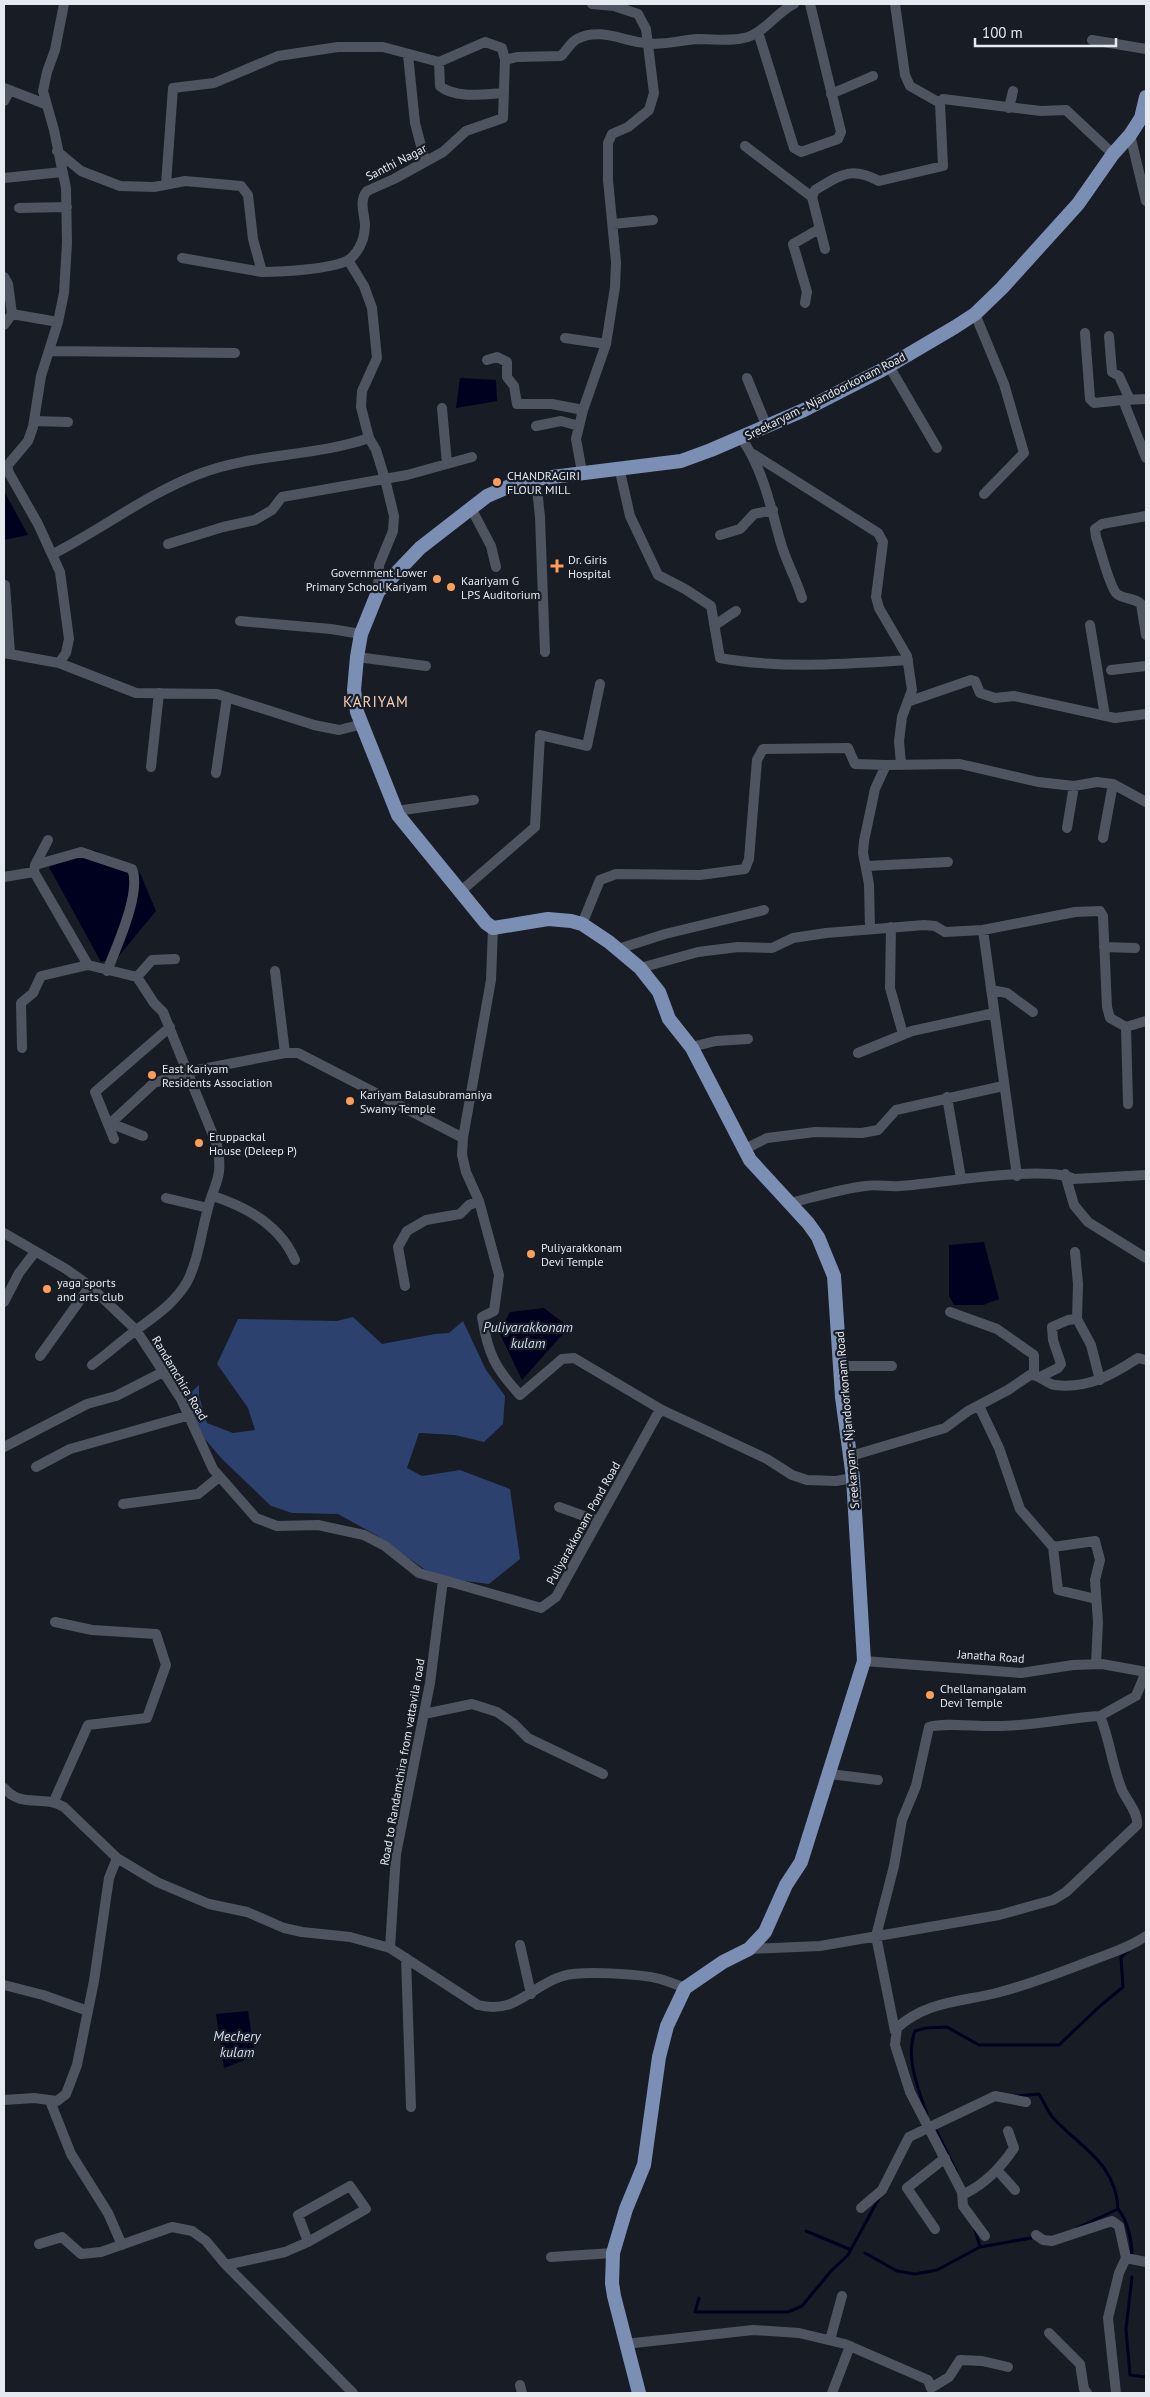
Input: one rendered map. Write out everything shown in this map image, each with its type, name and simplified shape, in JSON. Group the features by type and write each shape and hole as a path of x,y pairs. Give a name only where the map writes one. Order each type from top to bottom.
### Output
{"main road":[{"name":"Sreekaryam - Njandoorkonam Road","path":"685,1988 723,1962 749,1949 765,1932 786,1885 801,1862 864,1660 853,1478 842,1397 834,1276 818,1238 790,1202 750,1160 691,1047 669,1019 659,992 640,968 618,949 582,924 548,919 494,928 479,916 396,811 357,712 354,690 361,634 378,592 420,548 488,496 510,486 536,479 680,461 742,438 768,427 888,366 975,314 1002,288 1072,211 1113,154 1144,120 1146,97"},
{"path":"639,2393 625,2344 612,2283 613,2253 626,2209 644,2165 658,2057 667,2026 685,1988"}],"street":[{"path":"59,663 66,653 68,627 60,572 53,554 6,467 28,441 34,421 41,376 58,322 64,293 67,207 54,130 45,104 44,85 55,50 64,4"},
{"path":"582,472 576,438 583,410 606,344 614,287 613,224 608,180 608,143 612,134 628,127 649,110 654,93 646,29 638,14 614,6 592,4"},
{"path":"166,184 173,88 214,83 278,56 338,47 383,47 439,62 485,42 502,48 505,60 517,57 562,56 576,39 592,34 620,36 649,44 699,39 735,40 758,32 783,9 794,4"},
{"path":"758,32 795,151 802,152 840,137 841,132 810,4"},
{"path":"895,4 904,75 910,86 940,103"},
{"path":"1092,40 1146,49"},
{"path":"408,55 415,123 425,161"},
{"name":"Santhi Nagar","path":"348,260 356,252 364,235 364,194 373,187 394,179 443,152 466,131 503,118 505,60"},
{"path":"439,62 440,86 445,90 470,94 504,93"},
{"path":"831,94 873,76"},
{"path":"4,101 7,89 45,104"},
{"path":"1009,108 1013,91"},
{"path":"940,103 944,99 950,99 1009,108 1041,111 1066,110 1113,154"},
{"path":"825,250 812,197 815,190 847,172 863,173 880,181 943,166 940,103"},
{"path":"1130,135 1146,201"},
{"path":"745,146 812,197"},
{"path":"57,152 81,171 120,186 146,187 185,181 241,186 248,195 253,239 262,272"},
{"path":"4,178 62,172"},
{"path":"20,208 67,207"},
{"path":"613,224 653,220"},
{"path":"805,303 807,292 793,244 819,229"},
{"path":"182,258 262,272 300,270 348,260 364,286 372,308 378,358 362,391 363,418 385,479 395,524 379,565 378,592"},
{"path":"4,277 8,284 12,314 4,325"},
{"path":"12,314 58,322"},
{"path":"975,314 1004,384 1024,453 984,494"},
{"path":"1085,334 1090,399 1094,403 1146,399"},
{"path":"1109,336 1112,372 1119,376 1146,458"},
{"path":"566,338 606,344"},
{"path":"48,351 235,353"},
{"path":"487,360 497,357 507,362 507,378 514,386 516,404 552,404 583,410"},
{"path":"888,366 937,448"},
{"path":"747,378 768,427"},
{"path":"442,408 446,464"},
{"path":"34,421 68,422"},
{"path":"536,426 561,421 579,426"},
{"path":"53,554 159,493 199,474 233,463 348,446 369,438"},
{"path":"742,438 753,454 773,510 780,541 796,578 802,598"},
{"path":"753,454 878,533 883,542 876,597 879,608 900,641 908,660 912,690 910,701 902,717 899,741 900,764"},
{"path":"168,544 223,526 255,520 272,510 282,497 385,479 472,457"},
{"path":"619,468 630,516 658,575 685,588 711,606 716,626 716,643 720,658 754,664 801,665 908,660"},
{"path":"536,479 540,517 545,652"},
{"path":"471,508 491,546 496,567"},
{"path":"720,534 740,530 754,514 773,510"},
{"path":"1146,516 1102,524 1095,530 1115,591 1124,598 1140,602 1146,635"},
{"path":"5,585 7,653 59,663 136,693 217,694 314,725 339,730 363,724"},
{"path":"716,626 736,611"},
{"path":"240,621 332,629 361,634"},
{"path":"1090,625 1105,716"},
{"path":"357,657 426,666"},
{"path":"1111,670 1146,666"},
{"path":"910,701 971,680 975,681 980,692 995,698 1014,696 1105,716 1124,718 1146,714"},
{"path":"461,891 535,827 540,735 587,746 600,684"},
{"path":"151,766 159,693"},
{"path":"216,773 227,697"},
{"path":"582,924 600,880 603,877 616,874 700,875 744,869 749,862 757,760 763,749 848,748 855,764 960,764 1018,779 1074,786 1097,782 1113,784 1146,802"},
{"path":"870,929 869,884 863,853 866,822 875,789 886,765"},
{"path":"1103,838 1113,784"},
{"path":"1067,828 1074,786"},
{"path":"396,811 474,800"},
{"path":"35,868 48,840"},
{"path":"4,877 81,852 132,869 133,895 126,923 108,971"},
{"path":"866,866 948,862"},
{"path":"35,868 88,966"},
{"path":"618,949 665,934 764,910"},
{"path":"640,968 698,952 738,947 772,948 793,938 924,925 935,926 945,932 983,930 1074,912 1100,911 1103,916 1107,1007 1110,1018 1126,1027 1146,1021"},
{"path":"891,927 890,988 903,1034"},
{"path":"494,928 492,980 463,1138 462,1155 466,1172 478,1201 499,1275 494,1311 482,1317 487,1345 500,1374 520,1396 562,1359 574,1358 662,1410 767,1459 792,1475 807,1480 836,1482 853,1478"},
{"path":"983,930 1003,1086 1017,1176"},
{"path":"1104,947 1135,948"},
{"path":"137,977 152,960 175,959"},
{"path":"22,1048 21,1003 33,993 41,976 88,966 137,977 154,1003 163,1012 217,1145 220,1171 188,1280 171,1304 92,1365"},
{"path":"275,971 285,1053"},
{"path":"991,990 1007,993 1033,1012"},
{"path":"858,1053 903,1034 994,1013"},
{"path":"114,1139 95,1092 170,1027"},
{"path":"1126,1027 1128,1104"},
{"path":"691,1047 716,1041 748,1039"},
{"path":"143,1136 121,1129 115,1125 114,1120 154,1083 187,1072 285,1053 298,1053 463,1138"},
{"path":"745,1149 767,1138 815,1132 862,1134 878,1130 896,1110 946,1097 1003,1086"},
{"path":"946,1097 961,1178"},
{"path":"1065,1174 1074,1205 1088,1222 1146,1258"},
{"path":"790,1202 866,1186 898,1186 961,1178 1065,1174 1074,1179 1146,1175"},
{"path":"213,1196 237,1204 260,1219 289,1245 295,1260"},
{"path":"166,1198 208,1208"},
{"path":"405,1286 398,1247 407,1231 426,1220 460,1214 469,1205 478,1201"},
{"name":"Randamchira Road","path":"4,1233 66,1269 90,1286 136,1330 190,1415 218,1477 256,1518 277,1526 318,1525 364,1535 384,1546 419,1573 444,1580"},
{"path":"4,1302 19,1273 35,1252"},
{"path":"1075,1252 1078,1284 1077,1319 1091,1345 1100,1380"},
{"path":"40,1356 90,1286"},
{"path":"950,1312 997,1329 1034,1355 1037,1376"},
{"path":"851,1456 944,1428 968,1411 1037,1376 1058,1368 1060,1364 1053,1340 1052,1327 1068,1320 1077,1319"},
{"path":"1037,1376 1057,1386 1100,1380 1109,1377 1138,1358 1146,1360"},
{"path":"840,1366 892,1366"},
{"path":"4,1447 86,1404 116,1396 163,1372"},
{"path":"979,1406 999,1448 1020,1509 1053,1547 1058,1590 1096,1599"},
{"name":"Puliyarakkonam Pond Road","path":"444,1580 540,1608 556,1597 662,1410"},
{"path":"36,1467 70,1449 190,1415"},
{"path":"123,1504 198,1494 218,1477"},
{"path":"558,1507 598,1521"},
{"path":"1053,1547 1095,1541 1100,1560 1095,1580 1096,1664"},
{"name":"Road to Randamchira from vattavila road","path":"390,1948 396,1854 424,1714 444,1580"},
{"path":"54,1801 88,1725 147,1718 166,1665 156,1634 92,1630 55,1622"},
{"name":"Janatha Road","path":"864,1660 1021,1673 1073,1665 1096,1664 1146,1672"},
{"path":"985,2236 964,2206 962,2192 910,2092 895,2045 895,2031 876,1936 894,1866 902,1820 916,1786 929,1728 938,1724 963,1727 1030,1725 1100,1716 1136,1696 1146,1672"},
{"path":"424,1714 472,1704 489,1709 513,1723 528,1738 603,1774"},
{"path":"749,1949 820,1946 999,1915 1053,1900 1066,1892 1134,1829 1137,1821 1114,1771 1108,1739 1100,1716"},
{"path":"830,1774 878,1780"},
{"path":"4,1788 9,1794 23,1800 54,1801 81,1822 116,1858 150,1879 209,1904 247,1912 284,1928 302,1932 350,1937 390,1948 478,2005 487,2007 511,2004 563,1976 585,1973 624,1974 658,1978 685,1988"},
{"path":"4,2100 34,2098 56,2101 66,2094 77,2065 88,2012 109,1878 116,1858"},
{"path":"895,2031 932,2007 951,2000 999,1992 1035,1981 1118,1951 1146,1936"},
{"path":"520,1945 531,1994"},
{"path":"406,1958 411,2107"},
{"path":"4,1985 44,1995 88,2012"},
{"path":"861,2208 882,2190 909,2137 995,2096 1026,2102"},
{"path":"50,2101 71,2154 108,2213 122,2245"},
{"path":"962,2192 969,2191 997,2170 1014,2148 1008,2131"},
{"path":"935,2229 907,2188 945,2158"},
{"path":"997,2170 1015,2190"},
{"path":"226,2265 285,2252 308,2242 366,2209 350,2186 298,2215 308,2242"},
{"path":"1036,2235 1043,2240 1052,2241 1112,2221 1119,2226 1126,2258 1119,2273 1108,2318 1116,2393"},
{"path":"39,2244 62,2237 81,2254 101,2252 172,2227 192,2231 206,2242 226,2265 354,2393"},
{"path":"551,2257 613,2253"},
{"path":"1126,2258 1146,2262"},
{"path":"830,2340 842,2296"},
{"path":"625,2344 753,2330 799,2333 850,2346 928,2380 930,2391 949,2376 960,2360 982,2361 1008,2367"},
{"path":"1049,2332 1080,2364 1084,2389 1087,2393"},
{"path":"832,2393 850,2346"}],"shaded area":[{"path":"353,1317 382,1344 449,1333 463,1321 486,1370 505,1396 503,1424 484,1442 455,1435 419,1433 407,1468 422,1476 460,1470 510,1489 520,1559 489,1584 449,1579 424,1569 376,1535 338,1514 292,1513 271,1506 222,1459 204,1438 185,1398 199,1385 199,1396 207,1423 233,1433 255,1430 248,1408 217,1364 238,1319 337,1321"}],"water":[{"path":"460,378 496,380 497,401 456,408"},
{"path":"4,491 28,535 4,540"},
{"path":"94,850 140,873 156,911 118,957 101,962 49,867"},
{"path":"984,1242 999,1299 983,1305 954,1305 949,1296 949,1245"},
{"name":"Puliyarakkonam kulam","path":"544,1308 569,1327 522,1380 499,1332 510,1312"},
{"name":"Mechery kulam","path":"248,2011 255,2056 224,2068 216,2014"}],"waterway":[{"path":"927,2114 912,2062 911,2051 915,2031 926,2028 947,2027 979,2045 1059,2045 1123,1987 1121,1957 1128,1951"},
{"path":"1015,2096 1039,2094 1053,2117 1104,2168 1116,2193 1118,2209"},
{"path":"935,2128 956,2171"},
{"path":"699,2298 695,2312 788,2312 802,2306 831,2271 848,2255 879,2198"},
{"path":"1077,2228 1118,2209 1129,2232 1132,2257"},
{"path":"975,2229 980,2247"},
{"path":"806,2231 849,2249"},
{"path":"865,2253 897,2271 915,2274 937,2270 980,2247 1031,2238"},
{"path":"1132,2277 1126,2329 1130,2375 1146,2377"}],"place":[{"name":"CHANDRAGIRI FLOUR MILL","path":"497,482"},
{"name":"Dr. Giris Hospital","path":"557,566"},
{"name":"Government Lower Primary School Kariyam","path":"437,579"},
{"name":"Kaariyam G LPS Auditorium","path":"451,587"},
{"name":"East Kariyam Residents Association","path":"152,1075"},
{"name":"Kariyam Balasubramaniya Swamy Temple","path":"350,1101"},
{"name":"Eruppackal House (Deleep P)","path":"199,1143"},
{"name":"Puliyarakkonam Devi Temple","path":"531,1254"},
{"name":"yaga sports and arts club","path":"47,1289"},
{"name":"Chellamangalam Devi Temple","path":"930,1695"}],"district":[{"name":"KARIYAM","path":"376,701"}]}
